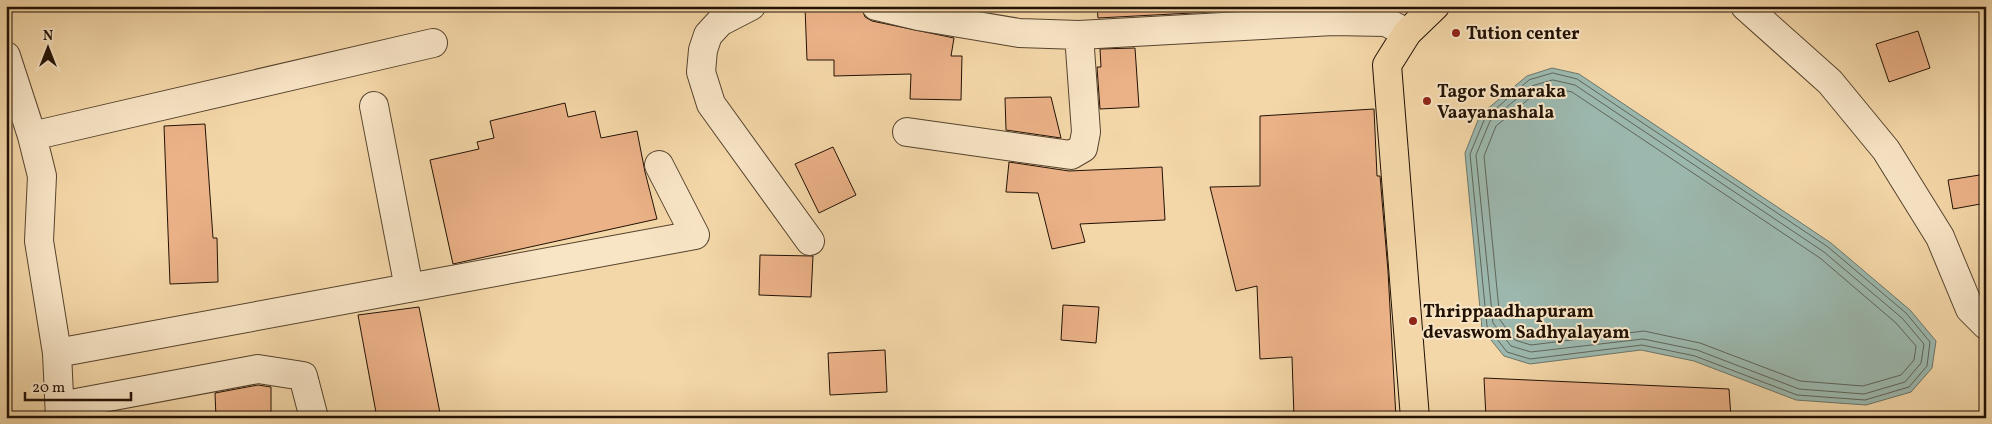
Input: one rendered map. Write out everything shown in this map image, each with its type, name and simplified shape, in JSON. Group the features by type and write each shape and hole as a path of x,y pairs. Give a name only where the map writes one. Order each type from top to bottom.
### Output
{"main road":[{"path":"1415,418 1387,65 1392,20 1435,6"}],"street":[{"path":"751,6 720,22 708,35 703,50 701,72 711,104 810,241"},
{"path":"876,6 918,16 1019,33 1079,35 1333,21 1392,20"},
{"path":"1745,6 1830,82 1886,150 1940,237 1970,309 1986,325"},
{"path":"906,132 1071,155 1083,148 1086,132 1079,35"},
{"path":"32,136 433,43"},
{"path":"6,56 32,136 42,176 39,240 56,353 60,412 258,369 303,376 314,418"},
{"path":"374,106 409,288"},
{"path":"56,353 696,235 659,165"}],"water":[{"path":"1552,68 1579,74 1831,243 1910,310 1936,341 1932,368 1911,392 1866,405 1796,400 1694,361 1641,350 1530,364 1504,356 1482,329 1465,153 1480,115 1527,76"}],"building":[{"path":"861,6 865,17 872,21 954,38 951,56 962,56 961,100 910,99 911,74 834,76 834,60 807,60 805,7"},
{"path":"1097,6 1267,6 1267,9 1098,18"},
{"path":"1918,31 1930,68 1889,82 1876,44"},
{"path":"1135,48 1139,107 1100,109 1097,67 1101,67 1100,49"},
{"path":"1051,97 1061,138 1006,130 1005,98"},
{"path":"565,103 568,117 595,111 601,138 637,131 657,219 453,264 430,160 479,149 477,142 494,138 490,121"},
{"path":"1374,109 1377,176 1380,176 1388,271 1396,418 1294,418 1292,357 1260,359 1257,286 1236,291 1210,187 1260,186 1260,116"},
{"path":"205,124 213,238 217,238 218,282 170,284 164,126"},
{"path":"833,147 856,195 819,213 795,164"},
{"path":"1009,162 1069,171 1162,167 1165,220 1080,224 1085,242 1052,249 1038,193 1006,192"},
{"path":"1986,174 1986,203 1953,209 1948,180"},
{"path":"760,255 813,256 811,297 759,295"},
{"path":"1063,305 1099,307 1096,343 1061,340"},
{"path":"419,307 441,418 377,418 358,315"},
{"path":"885,350 887,392 830,395 828,353"},
{"path":"1484,378 1729,389 1731,418 1486,418"},
{"path":"258,385 271,387 271,418 216,418 215,393"}],"place":[{"name":"Tution center","path":"1456,33"},
{"name":"Tagor Smaraka Vaayanashala","path":"1427,101"},
{"name":"Thrippaadhapuram devaswom Sadhyalayam","path":"1413,321"}]}
